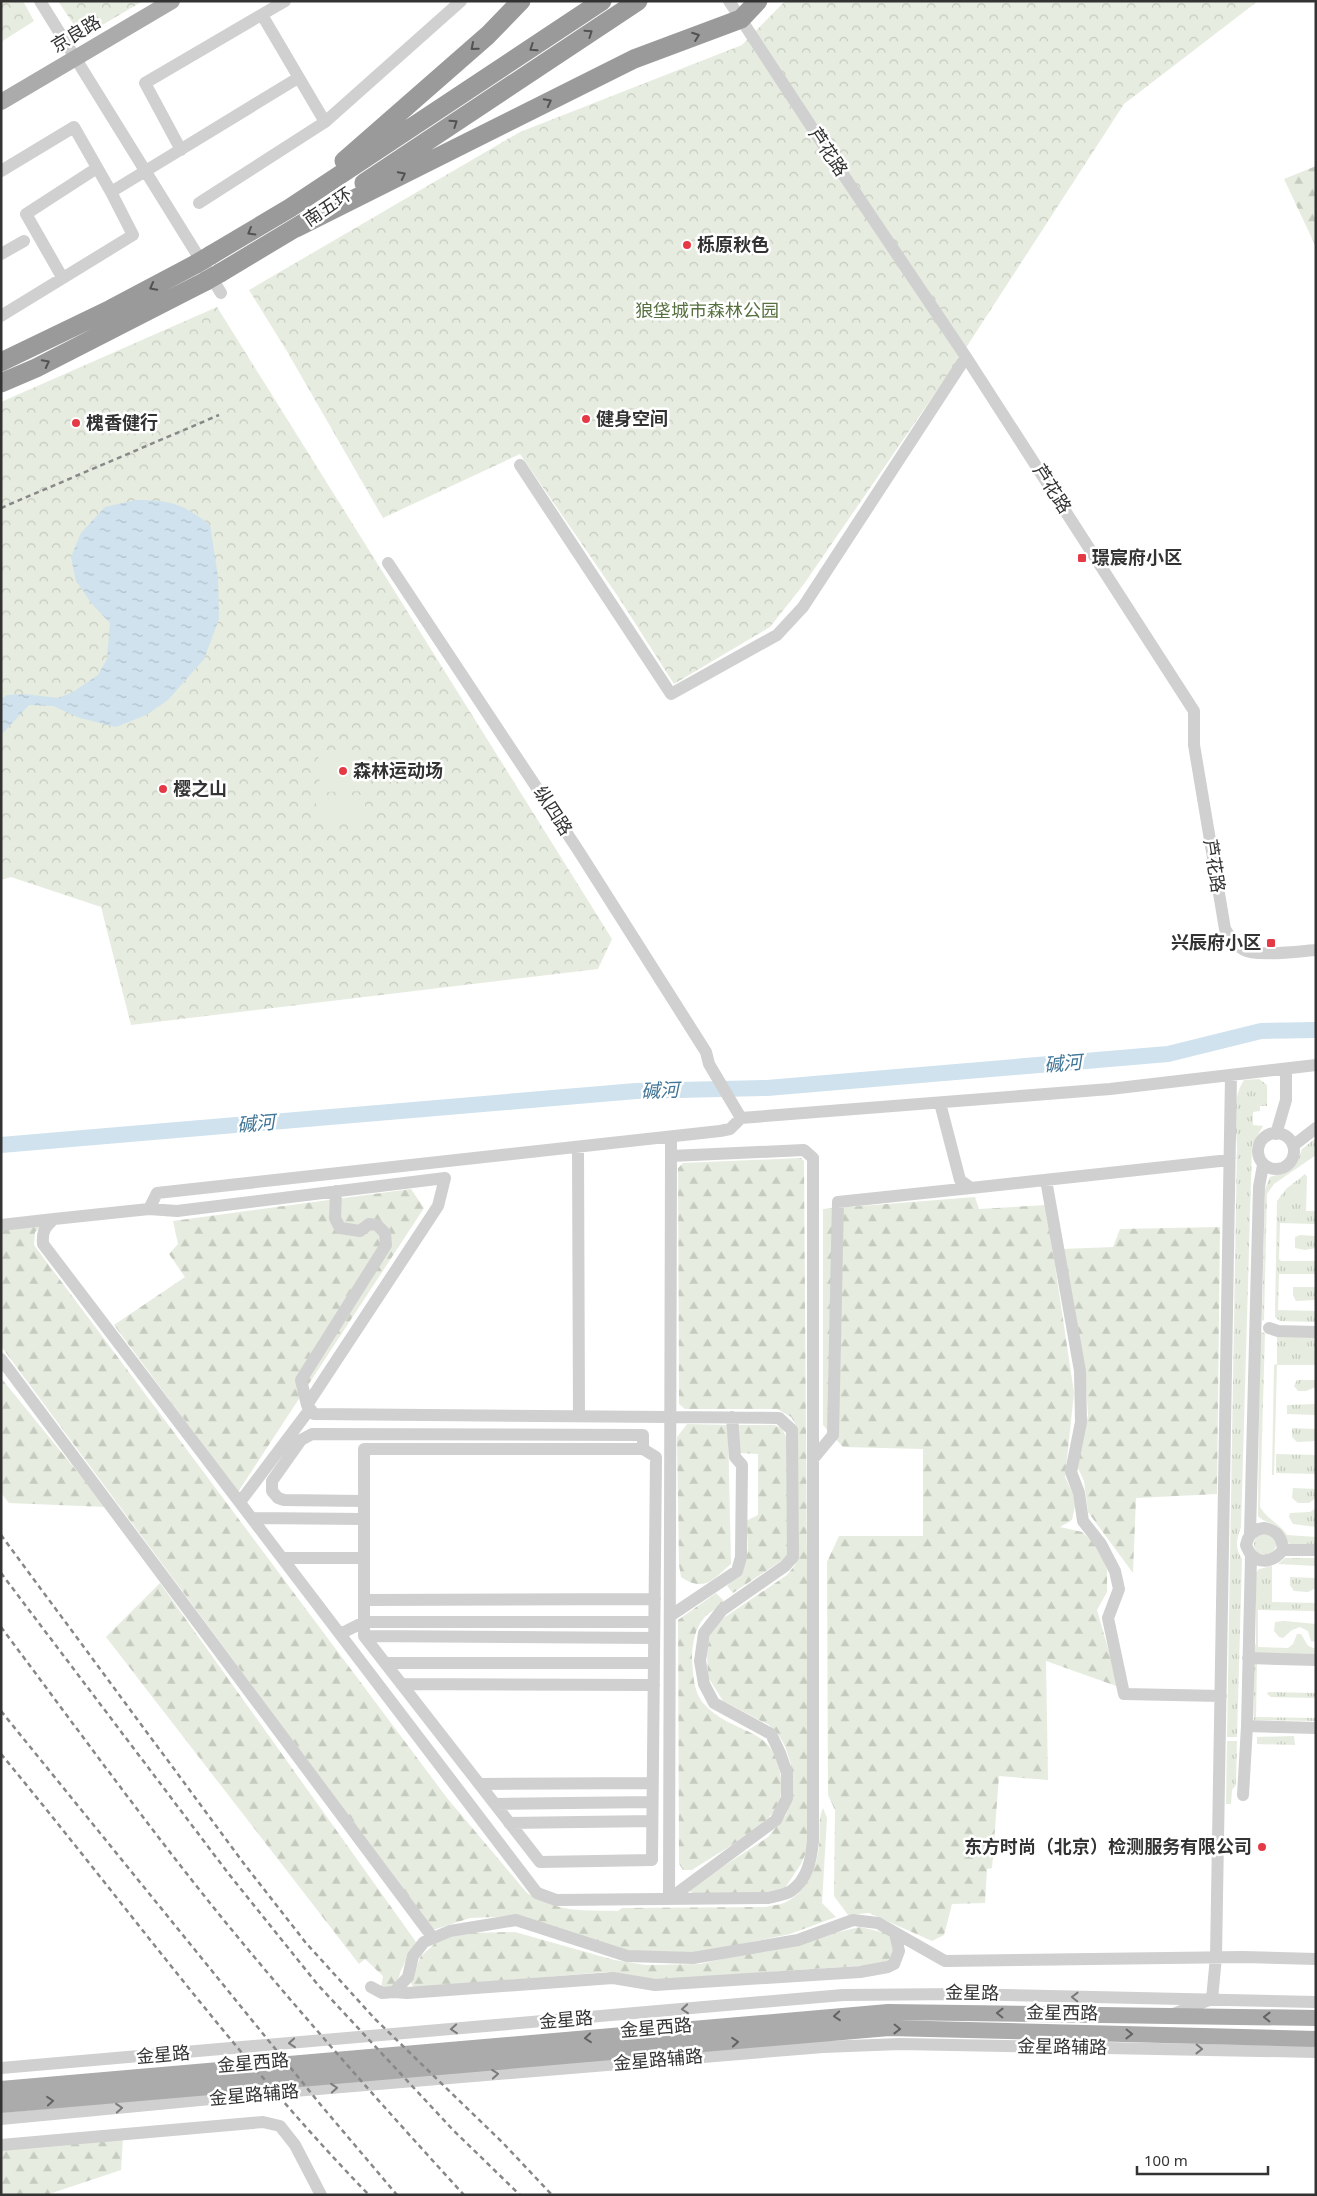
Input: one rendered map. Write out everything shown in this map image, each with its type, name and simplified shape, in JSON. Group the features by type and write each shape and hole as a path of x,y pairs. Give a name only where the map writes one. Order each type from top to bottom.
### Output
{"highway":[{"path":"290,208 488,35 521,1"},
{"name":"南五环","path":"1,362 111,309 203,259 290,208 602,1"},
{"name":"南五环","path":"1,383 36,368 213,277 296,228 638,1"},
{"path":"296,228 634,59 741,19 758,1"}],"main road":[{"name":"京良路","path":"1,102 172,1"},
{"name":"金星路","path":"1,2089 888,2012 1316,2018"},
{"name":"金星西路","path":"1,2105 889,2028 1316,2039"}],"street":[{"path":"40,1 221,292"},
{"path":"181,150 145,83 285,1"},
{"path":"199,203 325,122 461,1"},
{"name":"芦花路","path":"729,1 966,357 1194,712 1194,745 1225,929 1235,944 1246,952 1271,953 1316,950"},
{"path":"262,15 325,122"},
{"path":"111,192 298,78"},
{"path":"1,171 74,127 133,235 1,316"},
{"path":"62,277 26,214 97,168"},
{"path":"1,254 24,241"},
{"path":"520,465 671,694 777,635 803,607 966,357"},
{"name":"纵四路","path":"388,563 578,850 706,1052 709,1064 741,1118"},
{"path":"149,1209 157,1193 720,1132 730,1129 741,1118 1110,1089 1316,1066"},
{"path":"1276,1134 1286,1100 1286,1070"},
{"path":"1212,1999 1216,1957 1231,1076"},
{"path":"940,1103 960,1180 971,1188"},
{"path":"1263,1165 1272,1169 1287,1166 1292,1160 1294,1145 1316,1128"},
{"path":"1294,1145 1284,1135 1276,1134 1266,1136 1261,1142 1259,1152 1263,1165 1259,1187 1250,1534 1246,1546 1251,1556 1258,1561 1265,1562 1275,1558 1283,1550 1316,1550"},
{"path":"669,1899 671,1137"},
{"path":"578,1147 579,1416"},
{"path":"54,1219 45,1228 42,1235 43,1244 538,1893 556,1900 768,1898 790,1892 804,1878 810,1863 813,1841 813,1158 804,1150 671,1156"},
{"path":"813,1459 833,1436 838,1202 1229,1160"},
{"path":"1,1225 149,1209 177,1211 445,1178 438,1206 308,1407 240,1502"},
{"path":"1046,1180 1080,1371 1081,1422 1071,1472 1079,1493 1083,1521 1101,1544 1115,1570 1119,1589 1108,1618 1124,1694 1221,1696"},
{"path":"336,1191 336,1218 340,1228 360,1231 369,1224 377,1225 385,1232 386,1245 302,1380 308,1407 314,1414 357,1412 780,1418 792,1430 793,1557 785,1566 722,1610 704,1633 700,1661 704,1684 714,1703 771,1734 787,1773 787,1798 776,1820 669,1899"},
{"path":"1316,1327 1286,1326 1269,1328 1278,1331 1316,1332"},
{"path":"1,1359 433,1938"},
{"path":"670,1616 737,1570 741,1557 742,1465 735,1458 732,1417"},
{"path":"364,1501 284,1500 278,1498 272,1491 272,1481 301,1440 312,1434 643,1436 643,1449"},
{"path":"364,1449 643,1449 656,1457 652,1860 540,1862 364,1636 364,1501 364,1449"},
{"path":"252,1518 364,1519"},
{"path":"1250,1534 1258,1529 1270,1528 1280,1536 1283,1550"},
{"path":"1243,1796 1247,1726 1251,1556"},
{"path":"283,1558 364,1558"},
{"path":"364,1600 655,1599"},
{"path":"340,1634 364,1622 654,1622"},
{"path":"364,1636 654,1638"},
{"path":"1248,1658 1316,1660"},
{"path":"385,1663 654,1663"},
{"path":"401,1684 654,1685"},
{"path":"1247,1726 1316,1728"},
{"path":"479,1784 652,1783"},
{"path":"495,1804 652,1802"},
{"path":"509,1823 652,1821"},
{"path":"394,1992 408,1976 413,1956 424,1942 450,1931 516,1920 627,1956 693,1958 798,1940 853,1920 878,1923 945,1961 1216,1957 1316,1959"},
{"path":"370,1987 382,1993 407,1993 613,1978 655,1985 860,1972 888,1967 894,1964 899,1951 895,1933"},
{"path":"1,2068 843,1995 959,1994 1316,2002"},
{"path":"1169,2016 1212,1999"},
{"name":"金星路辅路","path":"1,2119 304,2090 833,2046 900,2044 1316,2052"},
{"path":"1,2145 262,2122 280,2126 295,2145 321,2195"}],"green space":[{"path":"1,1 23,1 34,21 1,42"},
{"path":"58,1 143,1 82,37"},
{"name":"狼垡城市森林公园","path":"785,1 1258,1 1124,104 960,357 804,584 770,627 674,684 619,598 520,454 383,518 288,353 249,290 520,132 742,45"},
{"path":"1316,166 1316,247 1284,179"},
{"path":"217,307 612,939 598,969 131,1025 101,907 11,877 1,880 1,402"},
{"name":"森林运动场","path":"318,750 368,750 368,791 320,792"},
{"path":"365,795 365,820 316,820 316,796"},
{"path":"1259,1079 1267,1085 1267,1106 1260,1106 1260,1111 1253,1112 1253,1125 1263,1126 1252,1145 1241,1527 1237,1543 1242,1559 1237,1737 1227,1737 1237,1146 1235,1112 1237,1096 1244,1080"},
{"path":"1316,1138 1316,1155 1274,1184 1267,1194 1264,1320 1262,1321 1265,1189 1270,1177 1289,1171 1298,1160 1302,1149"},
{"path":"801,1158 804,1161 809,1845 801,1864 785,1888 754,1895 696,1894 689,1891 695,1885 768,1837 786,1815 792,1797 791,1764 785,1746 778,1734 769,1725 723,1701 708,1677 707,1651 711,1631 722,1619 787,1575 795,1565 798,1555 797,1427 791,1417 777,1409 685,1409 679,1404 678,1168 683,1163"},
{"path":"1305,1174 1307,1177 1306,1211 1316,1211 1316,1224 1280,1223 1279,1259 1281,1261 1316,1261 1316,1274 1279,1274 1278,1310 1316,1311 1316,1322 1280,1321 1275,1317 1277,1201 1286,1189"},
{"path":"411,1189 424,1208 238,1492 114,1325 185,1277 169,1254 178,1244 173,1221"},
{"path":"975,1197 979,1209 1046,1205 1074,1393 1065,1477 1076,1500 1072,1520 1060,1527 1082,1532 1101,1550 1107,1570 1107,1592 1097,1610 1119,1687 1046,1661 1048,1780 999,1776 992,1868 987,1869 985,1903 952,1904 944,1935 932,1941 869,1913 848,1915 834,1896 835,1810 828,1795 827,1562 839,1536 923,1536 923,1449 843,1447 823,1425 823,1209"},
{"path":"43,1225 35,1232 34,1245 447,1798 527,1893 550,1904 582,1910 618,1911 622,1908 766,1907 783,1903 801,1891 814,1870 820,1841 819,1827 823,1808 827,1818 822,1903 836,1917 790,1934 693,1954 629,1952 514,1916 470,1918 433,1930 1,1346 1,1230"},
{"path":"1220,1227 1217,1494 1136,1498 1133,1573 1088,1512 1084,1481 1077,1466 1088,1415 1085,1368 1063,1249 1113,1247 1120,1229"},
{"path":"1300,1235 1316,1236 1316,1248 1305,1250 1295,1248 1295,1237"},
{"path":"1293,1287 1316,1287 1316,1300 1296,1301 1293,1295"},
{"path":"1260,1332 1265,1333 1260,1507 1287,1535 1316,1537 1316,1546 1290,1545 1279,1528 1258,1516"},
{"path":"1277,1336 1316,1337 1316,1365 1277,1365 1274,1475 1272,1475 1274,1365 1277,1364"},
{"path":"1,1378 106,1507 9,1503 1,1493"},
{"path":"1297,1380 1316,1380 1316,1387 1306,1391 1298,1391 1294,1386"},
{"path":"1316,1404 1316,1415 1287,1414 1287,1405"},
{"path":"687,1424 728,1425 731,1564 714,1579 703,1584 689,1582 681,1577 679,1565 677,1437"},
{"path":"738,1425 774,1425 782,1428 787,1439 787,1557 733,1593 727,1586 735,1578 747,1556 746,1521 758,1515 758,1454 740,1453"},
{"path":"1292,1428 1316,1429 1316,1441 1297,1442 1292,1437"},
{"path":"1276,1454 1316,1455 1316,1474 1276,1473"},
{"path":"1293,1488 1316,1489 1316,1498 1309,1503 1298,1503 1292,1498"},
{"path":"1316,1508 1316,1527 1293,1524 1289,1517 1290,1513 1310,1512"},
{"path":"1265,1533 1273,1536 1276,1544 1273,1552 1265,1555 1257,1552 1254,1544 1257,1536"},
{"path":"1285,1558 1316,1558 1316,1566 1278,1564"},
{"path":"1272,1566 1272,1602 1316,1603 1316,1611 1258,1610 1258,1647 1288,1648 1293,1644 1297,1634 1301,1634 1308,1646 1316,1649 1316,1655 1256,1654 1253,1651 1256,1643 1256,1573 1259,1569"},
{"path":"1290,1577 1316,1578 1316,1588 1308,1592 1294,1591 1290,1585"},
{"path":"160,1583 416,1942 401,1970 397,1983 386,1990 381,1987 383,1976 365,1959 359,1964 106,1637"},
{"path":"716,1593 726,1603 704,1618 698,1627 693,1642 693,1676 696,1689 705,1705 717,1715 763,1740 771,1749 778,1762 781,1793 776,1809 756,1829 692,1870 683,1870 679,1864 678,1620"},
{"path":"1275,1622 1316,1624 1316,1642 1311,1641 1308,1631 1300,1627 1292,1630 1283,1638 1279,1637 1274,1631"},
{"path":"1254,1663 1257,1663 1256,1717 1316,1718 1316,1721 1254,1720"},
{"path":"1268,1692 1316,1693 1316,1698 1271,1697 1267,1694"},
{"path":"1294,1736 1295,1745 1257,1744 1257,1737"},
{"path":"1227,1741 1237,1741 1236,1785 1232,1790 1231,1804 1226,1804"},
{"path":"860,1927 894,1935 894,1951 889,1961 885,1964 655,1980 606,1972 414,1988 410,1981 421,1956 440,1939 471,1933 515,1932 614,1960 646,1965 700,1964"},
{"path":"123,2138 121,2170 46,2195 1,2195 1,2150"}],"water":[{"path":"136,500 168,502 192,512 210,525 218,577 219,619 204,659 168,700 146,715 116,727 80,718 53,706 29,705 1,735 1,699 7,695 24,694 58,698 73,692 98,675 107,659 110,623 92,604 76,581 71,557 81,533 105,507"}],"waterway":[{"name":"碱河","path":"1,1145 636,1091 767,1088 1168,1054 1261,1031 1316,1030"}],"railway":[{"path":"1,508 219,415"},
{"path":"1,1535 245,1865 306,1943 375,2019 503,2143 552,2195"},
{"path":"1,1573 228,1873 318,1985 454,2131 520,2195"},
{"path":"1,1627 135,1807 218,1913 339,2056 464,2195"},
{"path":"1,1711 320,2104 397,2195"},
{"path":"1,1754 226,2034 320,2143 369,2195"}],"place":[{"name":"栎原秋色","path":"687,245"},
{"name":"健身空间","path":"586,419"},
{"name":"槐香健行","path":"76,423"},
{"name":"璟宸府小区","path":"1082,558"},
{"name":"森林运动场","path":"343,771"},
{"name":"樱之山","path":"163,789"},
{"name":"兴辰府小区","path":"1271,943"},
{"name":"东方时尚（北京）检测服务有限公司","path":"1262,1847"}]}
